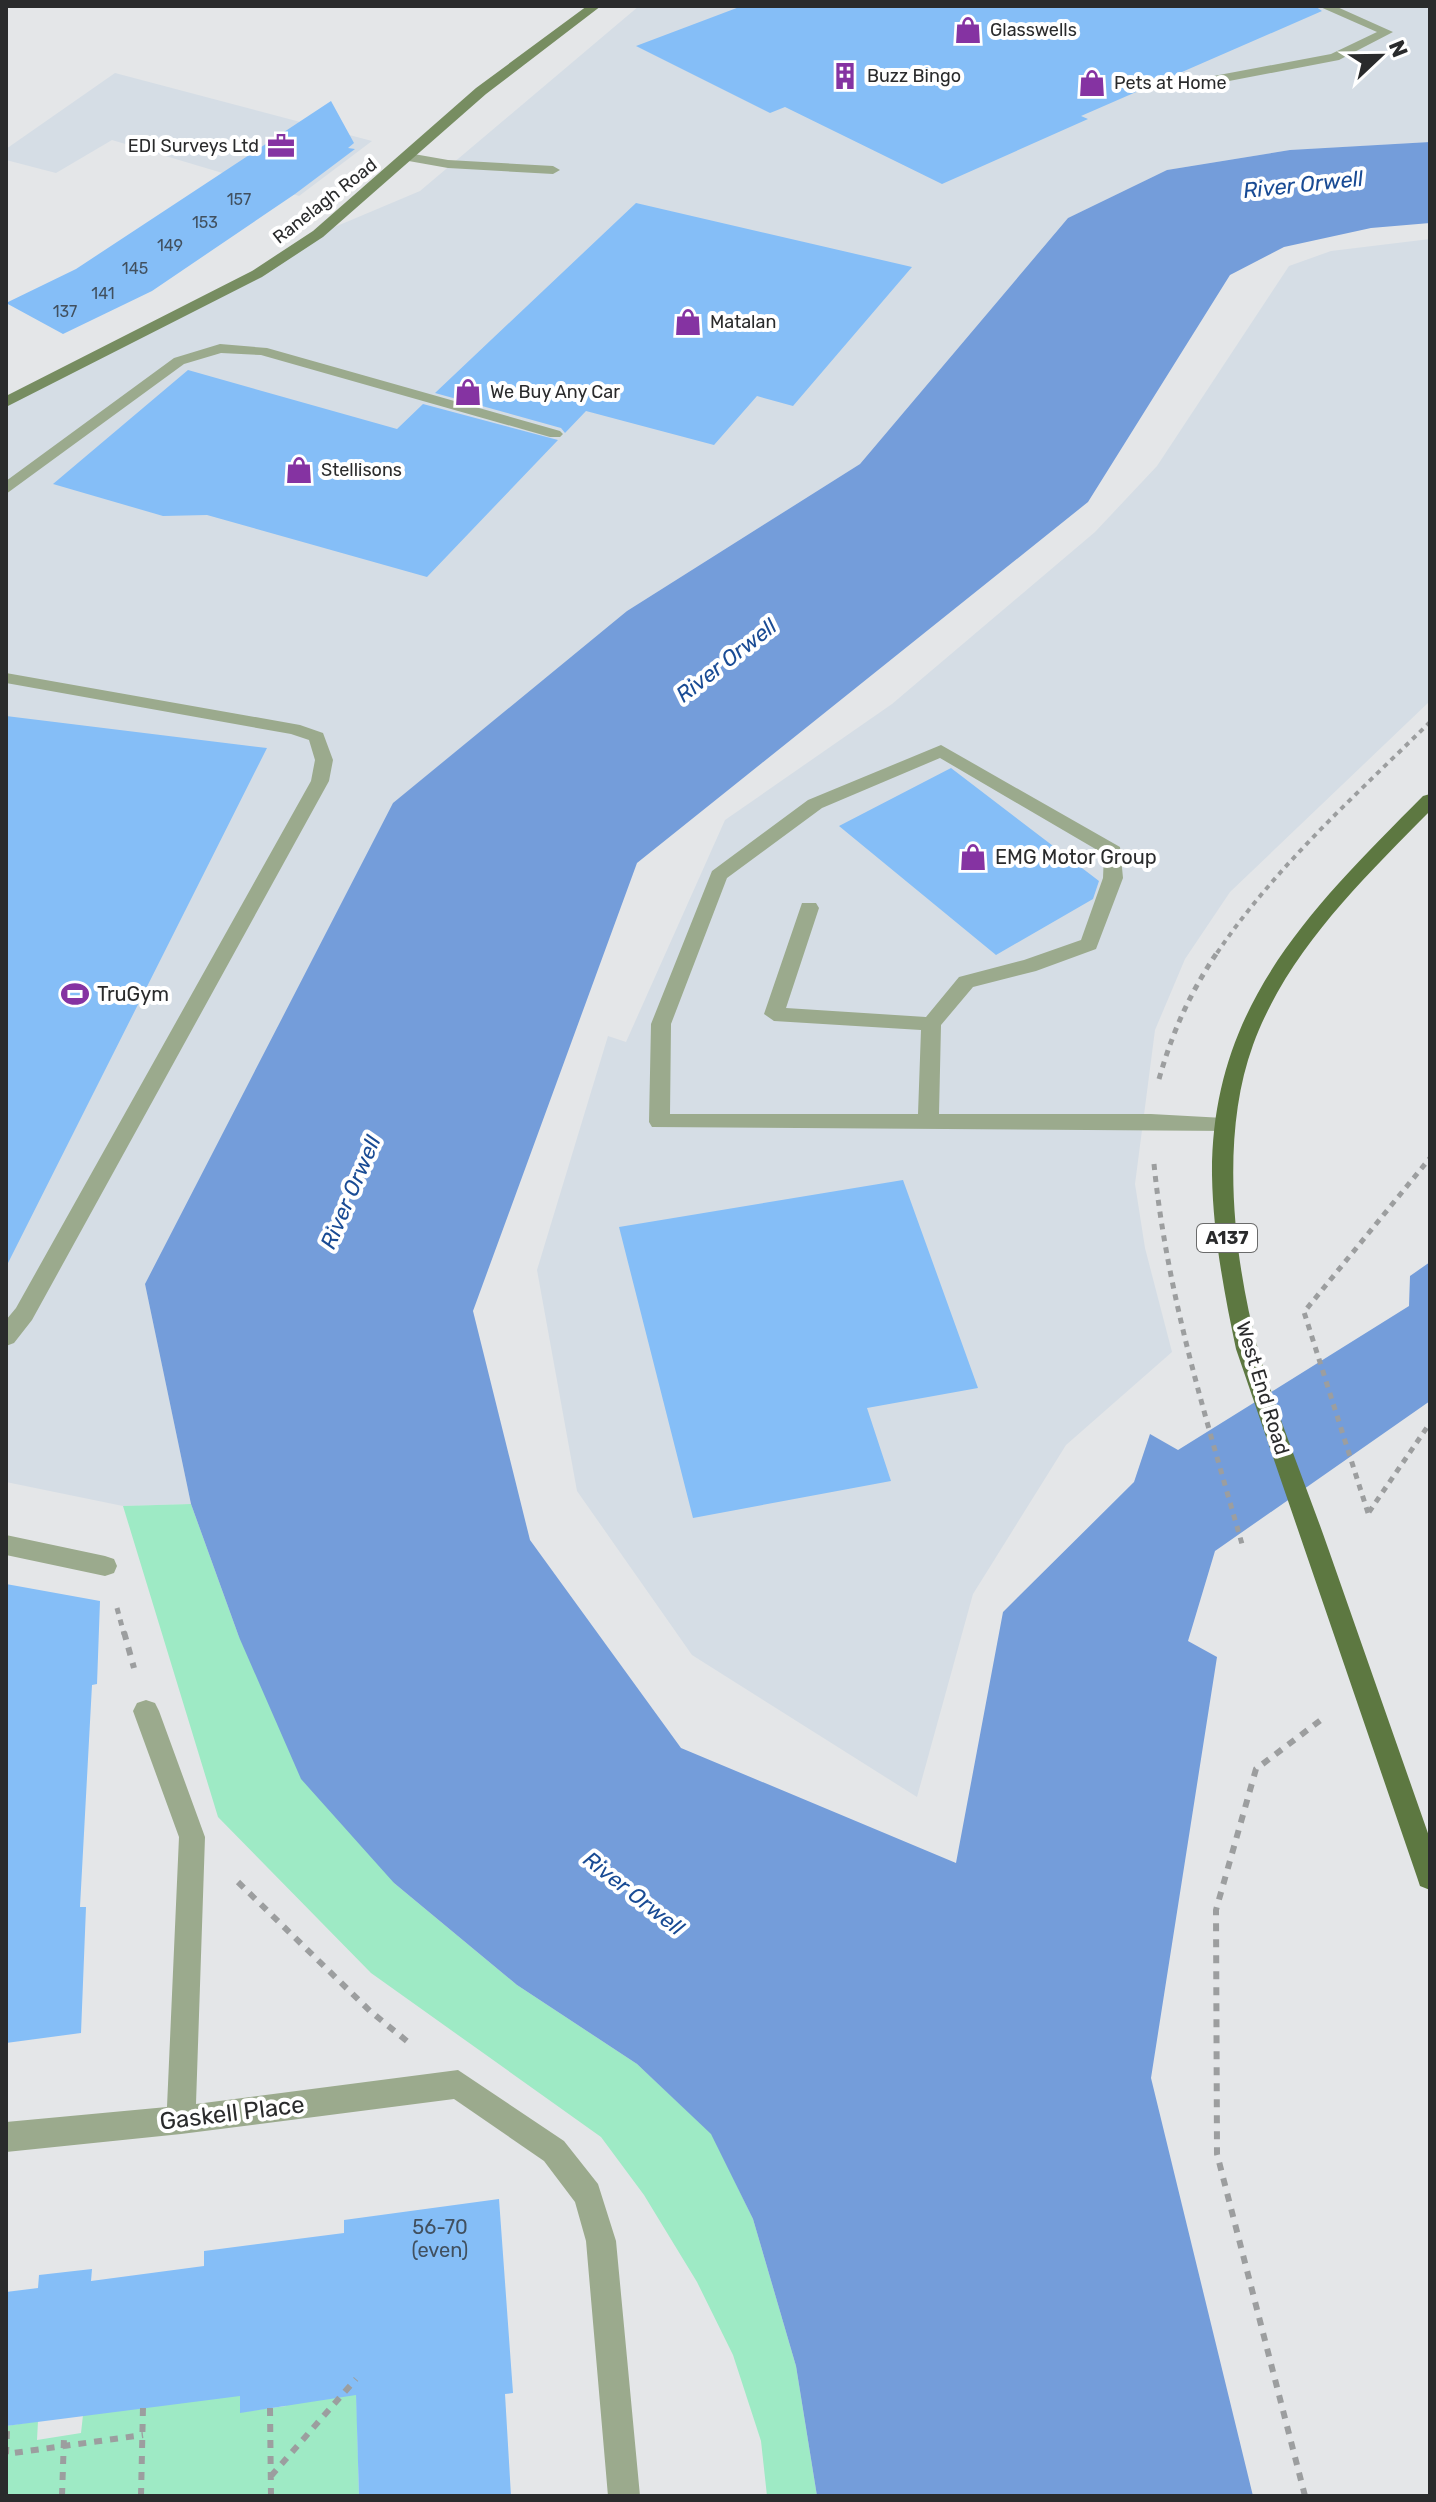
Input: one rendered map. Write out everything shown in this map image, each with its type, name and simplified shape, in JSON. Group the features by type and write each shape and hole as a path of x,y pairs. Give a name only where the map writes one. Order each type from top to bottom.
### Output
{"main road":[{"name":"Ranelagh Road","path":"6,402 257,274 318,234 481,91 595,6"},
{"name":"West End Road","path":"1430,800 1302,942 1259,1005 1237,1063 1224,1126 1222,1189 1230,1270 1247,1349 1430,1877"}],"street":[{"path":"1203,82 1335,57 1387,32 1324,6"},
{"path":"408,157 448,164 553,170"},
{"path":"6,489 179,361 220,348 262,351 555,434"},
{"path":"6,678 294,729 317,737 324,760 320,781 24,1314 6,1337"},
{"path":"928,1124 931,1024 966,982 1029,966 1089,944 1113,878 1113,851 941,751 815,804 719,875 661,1024 659,1122 928,1124 1151,1122 1224,1126"},
{"path":"809,908 774,1014 931,1024"},
{"path":"6,1545 105,1566"},
{"path":"146,1711 192,1837 181,2120"},
{"path":"458,2084 554,2151 588,2194 601,2241 624,2496"},
{"name":"Gaskell Place","path":"6,2137 181,2120 458,2084"}],"path":[{"path":"1430,1158 1304,1312 1368,1513 1430,1423"},
{"path":"1191,1362 1242,1544"},
{"path":"105,1566 146,1711"},
{"path":"1305,2496 1217,2154 1216,1910 1256,1769 1362,1687"},
{"path":"192,1837 370,2011 458,2084"},
{"path":"271,2476 356,2379"},
{"path":"141,2496 143,2407"},
{"path":"270,2408 271,2496"},
{"path":"7,2431 6,2454 64,2441 143,2435"},
{"path":"62,2496 64,2441"}],"shaded area":[{"path":"639,6 1430,6 1430,142 1290,150 1167,170 1068,218 860,464 627,611 145,1284 191,1504 123,1506 6,1482 6,402 257,274 318,234 420,191"},
{"path":"115,73 372,141 299,196 112,140 56,173 6,160 6,149"},
{"path":"1430,239 1430,701 1230,892 1185,959 1155,1030 1135,1184 1145,1248 1172,1352 1066,1445 973,1594 917,1797 692,1655 577,1491 537,1270 608,1036 626,1042 725,820 892,704 1095,532 1157,466 1289,266 1331,251"}],"green space":[{"path":"191,1504 239,1637 394,1883 517,1985 637,2064 712,2134 753,2219 796,2366 817,2496 767,2496 761,2441 733,2355 697,2282 644,2195 601,2137 371,1973 218,1817 123,1506"},
{"path":"356,2379 359,2496 6,2496 6,2426 38,2421 37,2440 81,2433 83,2415 240,2394 241,2412 286,2406 286,2388"}],"water":[{"name":"River Orwell","path":"1430,142 1430,223 1371,228 1284,247 1230,275 1088,502 637,863 473,1311 530,1540 681,1748 956,1863 1003,1612 1134,1482 1150,1434 1178,1450 1409,1306 1410,1276 1430,1262 1430,1401 1215,1551 1188,1641 1217,1657 1151,2078 1253,2496 817,2496 796,2366 753,2219 711,2134 637,2064 517,1985 394,1883 301,1779 239,1637 191,1504 145,1284 393,803 627,611 860,464 1068,218 1167,170 1290,150"}],"building":[{"path":"742,6 1315,6 1322,11 1081,116 1088,119 942,184 785,107 770,113 636,46"},
{"path":"331,101 354,143 348,148 355,149 295,194 152,291 63,334 6,303 76,269"},
{"name":"Matalan","path":"636,203 912,267 793,406 757,396 714,445 586,411 565,433 561,428 435,393"},
{"name":"Stellisons","path":"188,370 397,429 423,404 558,440 427,577 207,515 163,516 53,484"},
{"name":"TruGym","path":"6,716 267,748 6,1267"},
{"name":"EMG Motor Group","path":"951,768 1099,881 1093,899 996,955 839,826"},
{"path":"903,1180 978,1388 867,1408 891,1481 693,1518 619,1227"},
{"path":"6,1584 100,1601 97,1684 92,1685 80,1907 86,1907 81,2033 6,2043"},
{"path":"499,2199 513,2393 505,2394 511,2496 359,2496 356,2395 240,2413 240,2396 6,2426 6,2292 38,2288 39,2275 92,2269 91,2281 204,2266 204,2251 344,2233 344,2220"}],"place":[{"name":"Glasswells","path":"968,30"},
{"name":"Buzz Bingo","path":"845,76"},
{"name":"Pets at Home","path":"1092,83"},
{"name":"EDI Surveys Ltd","path":"281,146"},
{"name":"Matalan","path":"688,322"},
{"name":"We Buy Any Car","path":"468,392"},
{"name":"Stellisons","path":"299,470"},
{"name":"EMG Motor Group","path":"973,857"},
{"name":"TruGym","path":"75,994"}]}
